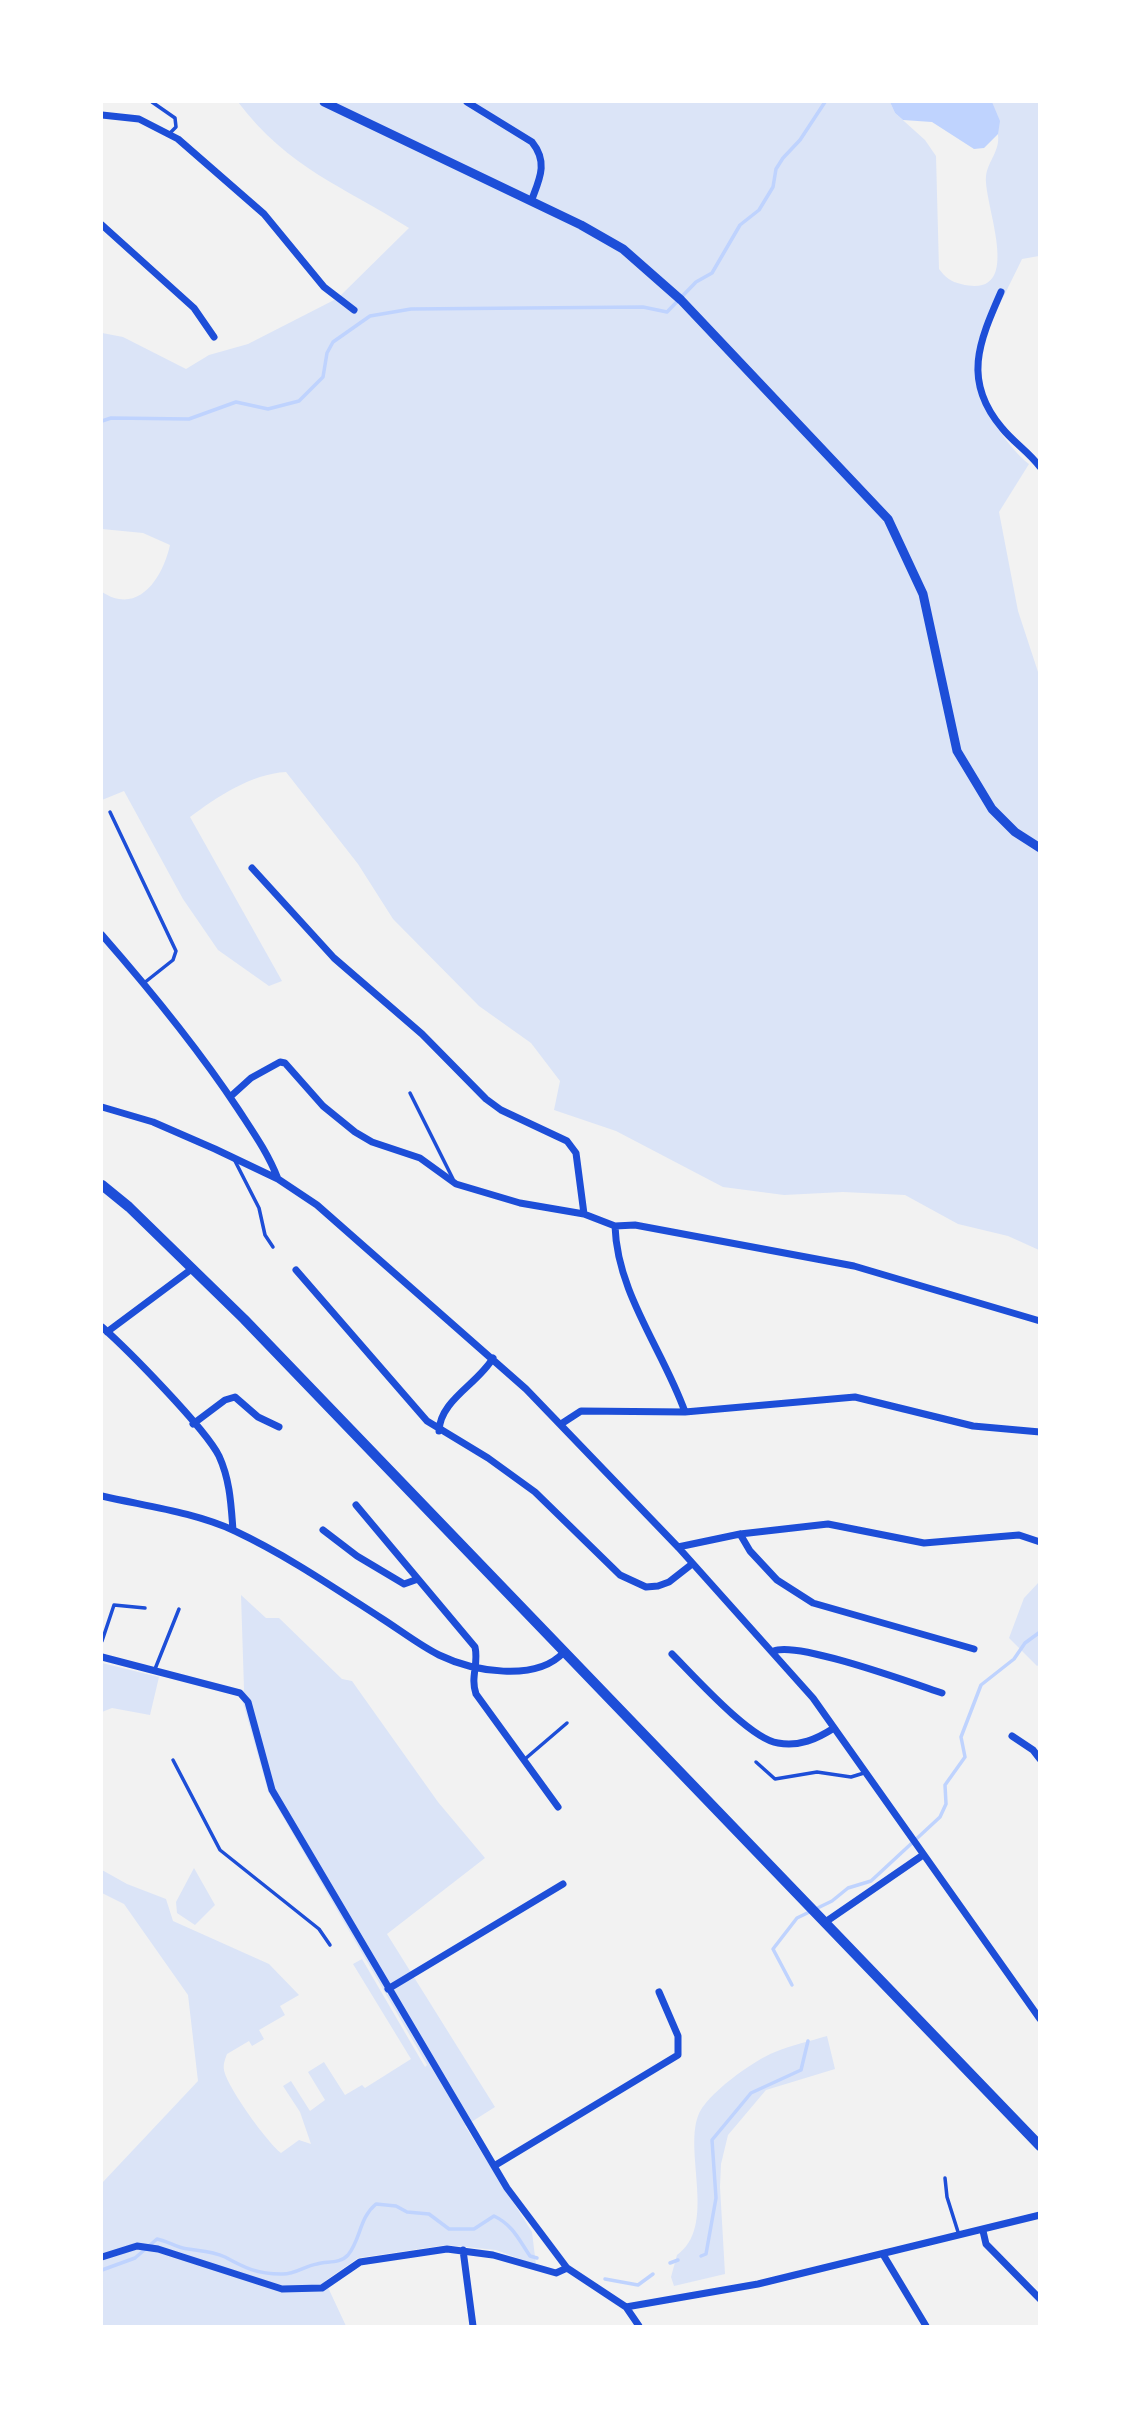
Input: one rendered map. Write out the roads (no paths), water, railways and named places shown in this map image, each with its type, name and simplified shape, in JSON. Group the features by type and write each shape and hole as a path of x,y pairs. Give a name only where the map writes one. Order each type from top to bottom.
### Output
{"main road":[{"path":"102,1185 193,1268 1040,2146"}],"street":[{"path":"324,102 532,199 623,249 653,271 888,519 923,594 957,751 992,809 1015,832 1040,848"},
{"path":"467,102 532,142 540,152 543,166 532,199"},
{"path":"102,115 139,119 170,133 264,214 324,287 354,310"},
{"path":"102,225 194,308 214,337"},
{"path":"1000,292 979,342 976,369 983,399 1001,427 1040,467"},
{"path":"252,868 334,958 422,1034 485,1099 501,1110 567,1141 576,1153 584,1214"},
{"path":"102,936 184,1032 269,1155 278,1179"},
{"path":"230,1097 274,1063 285,1063 323,1106 355,1132 420,1158 456,1184 520,1203 584,1214 615,1226 635,1224 854,1266 1040,1321"},
{"path":"102,1107 153,1122 278,1179 352,1233 493,1358 561,1424 774,1651 866,1772 1040,2019"},
{"path":"615,1226 620,1268 673,1378 685,1412"},
{"path":"193,1268 104,1330 218,1454 229,1485 233,1530"},
{"path":"296,1270 439,1431 488,1458 535,1492 620,1574 646,1587 658,1586 670,1581 692,1564"},
{"path":"439,1431 442,1413 485,1371 493,1358"},
{"path":"193,1424 225,1400 235,1397 258,1417 279,1427"},
{"path":"561,1424 580,1411 685,1412 855,1397 973,1426 1040,1432"},
{"path":"102,1496 201,1519 233,1530 332,1586 439,1655 474,1667 515,1671 550,1664 564,1652"},
{"path":"356,1505 475,1647 478,1660 474,1667 476,1694 558,1807"},
{"path":"678,1547 740,1534 828,1524 924,1543 1019,1535 1040,1542"},
{"path":"323,1530 357,1556 404,1584 418,1579"},
{"path":"740,1534 750,1551 776,1580 813,1603 974,1649"},
{"path":"774,1651 783,1647 942,1693"},
{"path":"672,1654 755,1732 776,1743 798,1744 834,1728"},
{"path":"102,1657 240,1693 248,1702 272,1790 494,2166 536,2232 567,2268 626,2307 639,2326"},
{"path":"1012,1736 1033,1750 1040,1759"},
{"path":"824,1923 923,1856"},
{"path":"388,1989 563,1884"},
{"path":"494,2166 678,2055 678,2036 659,1992"},
{"path":"626,2307 758,2284 884,2256 1040,2215"},
{"path":"984,2231 986,2244 1040,2300"},
{"path":"102,2257 137,2246 158,2249 282,2289 302,2291 322,2288 360,2262 447,2249 493,2255 556,2273 567,2268"},
{"path":"463,2250 473,2326"},
{"path":"884,2256 926,2326"}],"lane":[{"path":"152,102 176,118 176,127 170,133"},
{"path":"110,812 176,951 170,963 144,983"},
{"path":"410,1093 456,1184"},
{"path":"235,1159 239,1173 260,1208 265,1235 273,1247"},
{"path":"102,1641 114,1605 145,1608"},
{"path":"155,1670 178,1609"},
{"path":"523,1760 567,1723"},
{"path":"173,1760 220,1850 319,1929 330,1945"},
{"path":"756,1762 775,1779 817,1772 858,1777 866,1772"},
{"path":"945,2178 947,2197 960,2237"}],"water":[{"path":"890,102 992,102 1000,121 998,134 984,148 974,149 932,122 903,120 895,113"}],"waterway":[{"path":"102,421 111,418 189,419 236,402 268,409 299,401 323,377 327,353 333,342 370,316 411,309 643,307 667,312 696,282 712,273 740,225 759,210 773,187 776,169 800,140 825,102"},
{"path":"792,1985 773,1949 797,1918 832,1901 848,1888 871,1881 940,1817 946,1804 945,1785 965,1757 961,1737 981,1685 1014,1659 1025,1643 1040,1632"},
{"path":"701,2256 706,2254 716,2198 712,2140 751,2093 801,2070 808,2041"},
{"path":"102,2270 135,2258 157,2239 216,2254 258,2272 291,2273 345,2258 352,2249 366,2216 376,2204 396,2206 407,2212 429,2214 449,2229 474,2229 494,2216 511,2228 530,2256 537,2258"},
{"path":"670,2263 678,2260"},
{"path":"605,2279 638,2285 653,2274"}]}
